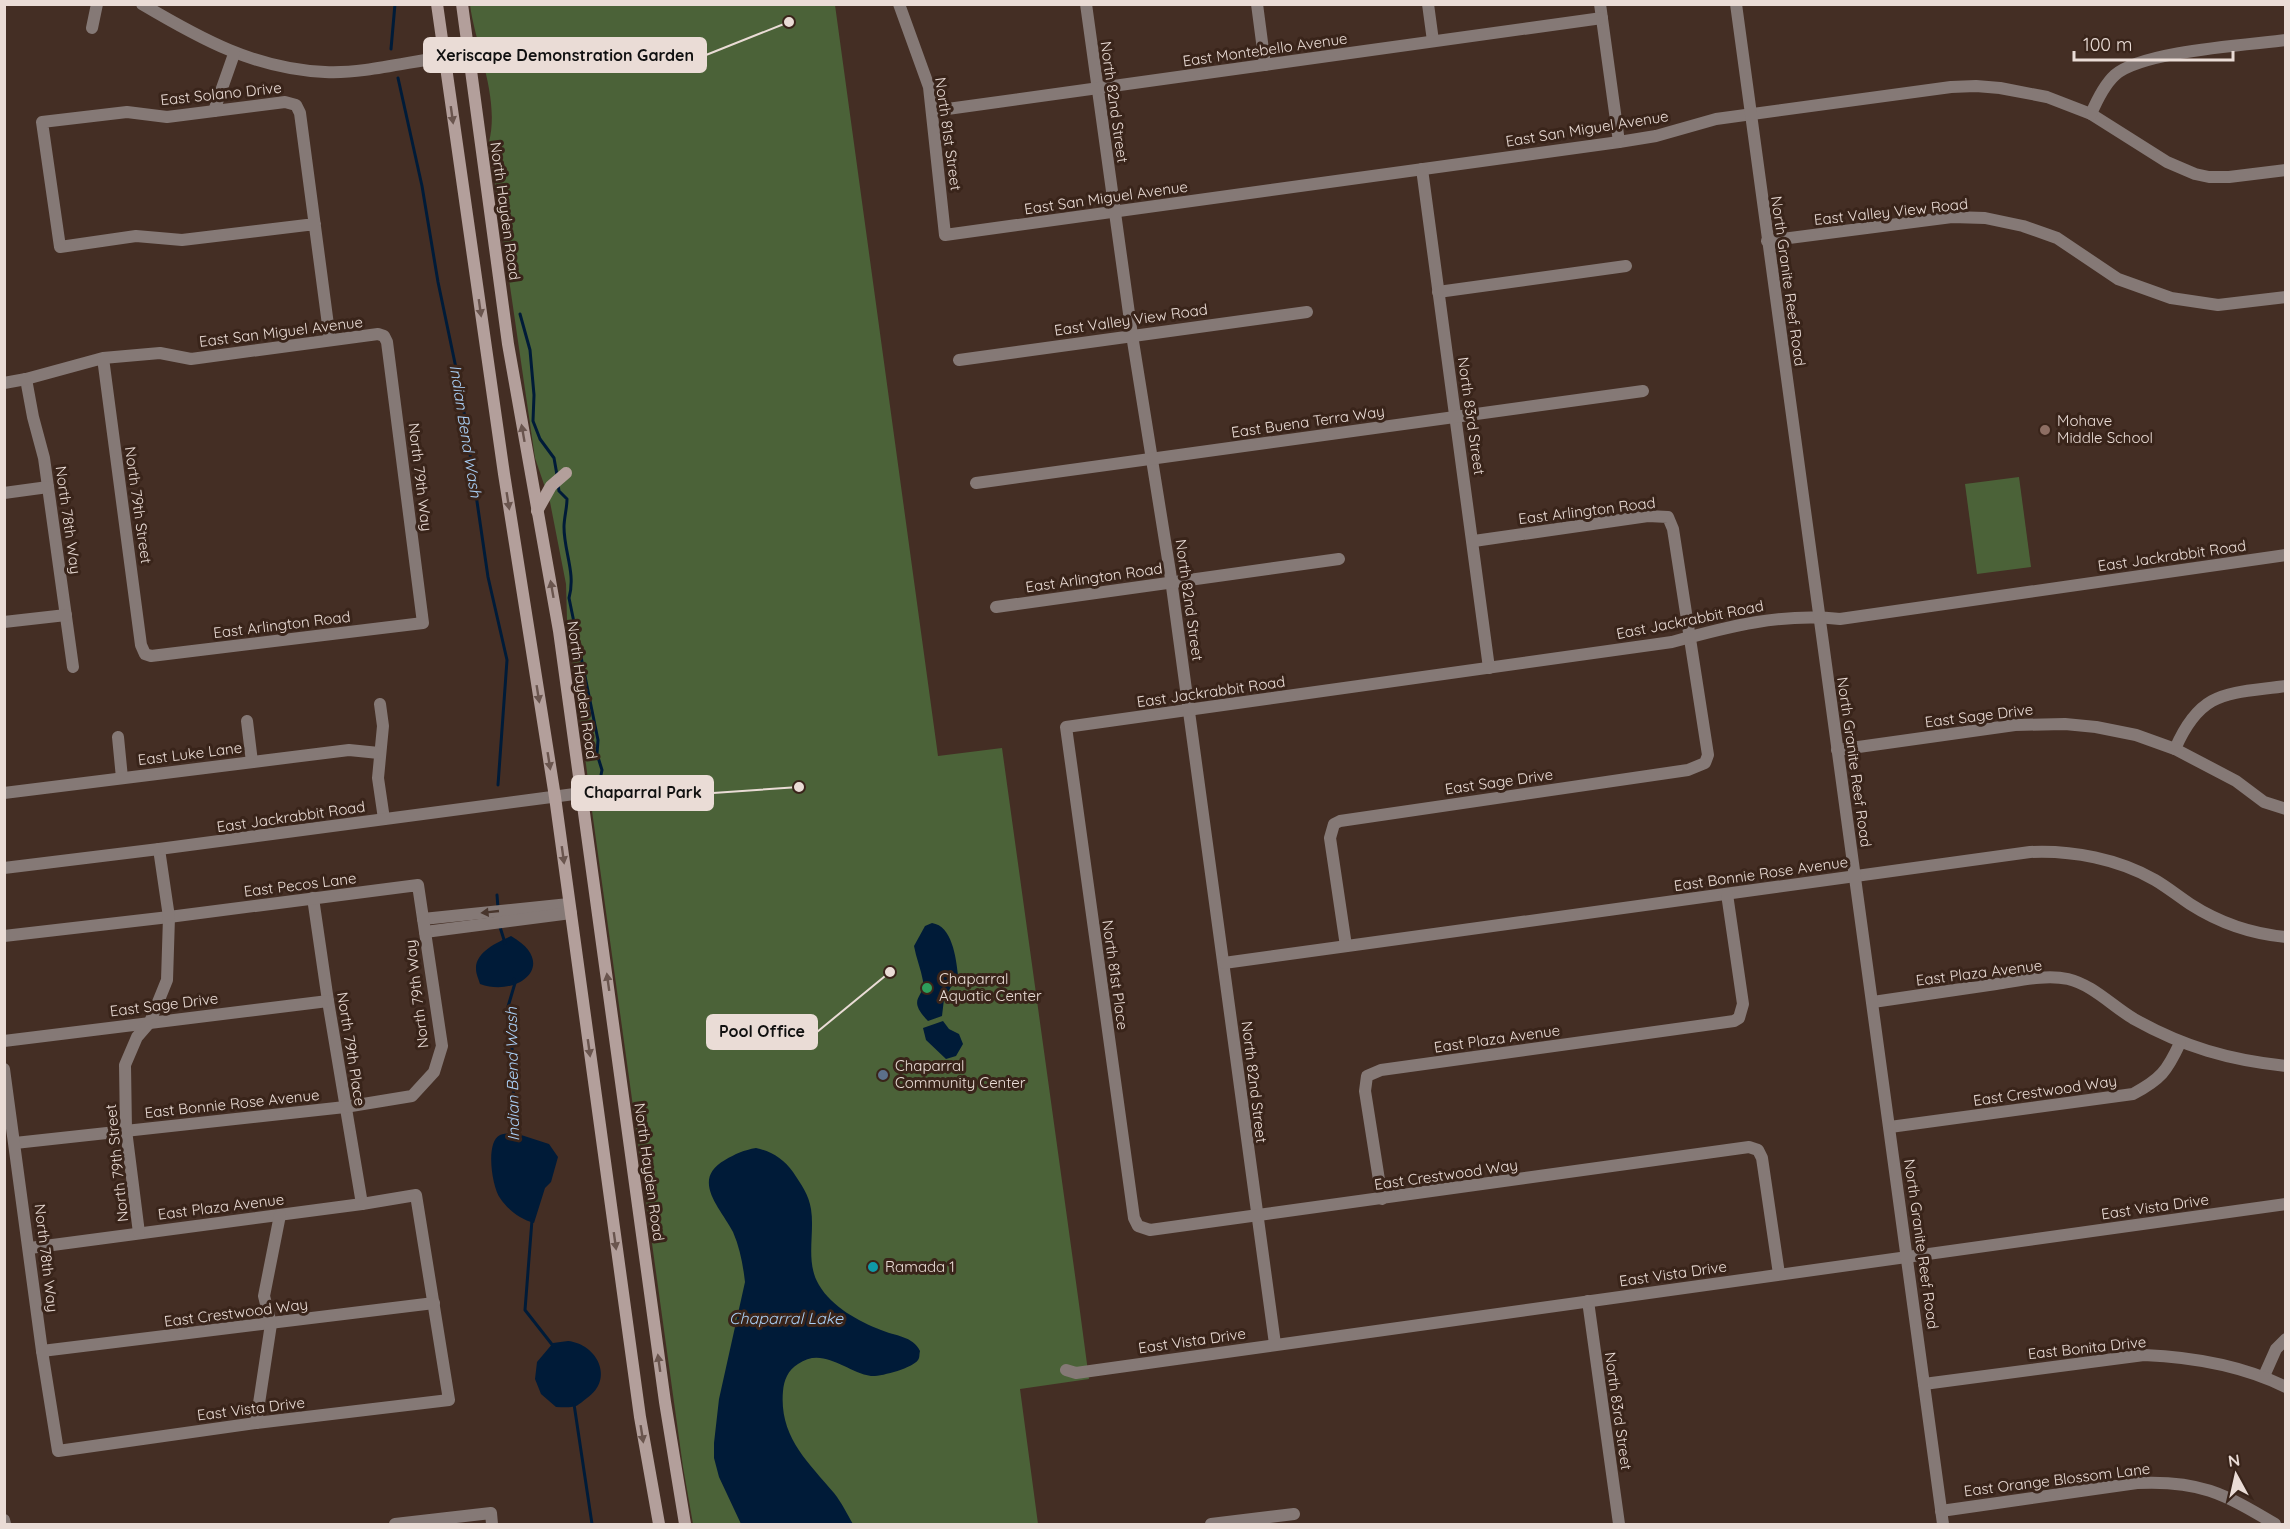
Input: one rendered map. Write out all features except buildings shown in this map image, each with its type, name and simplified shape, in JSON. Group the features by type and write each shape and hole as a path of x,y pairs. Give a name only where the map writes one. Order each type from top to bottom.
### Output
{"main road":[{"path":"437,4 504,474 555,797 641,1428 659,1524"},
{"name":"North Hayden Road","path":"462,4 508,344 559,630 665,1402 685,1524"},
{"path":"537,512 550,486 566,473"}],"street":[{"path":"92,28 97,4"},
{"path":"142,4 234,54 284,68 327,72 444,57"},
{"name":"North 81st Street","path":"899,4 924,70 933,111 945,235"},
{"name":"North 82nd Street","path":"1086,4 1113,212 1172,582 1275,1344"},
{"path":"1257,4 1265,65"},
{"path":"1428,4 1433,41"},
{"path":"1600,4 1619,142"},
{"name":"North Granite Reef Road","path":"1736,4 1943,1524"},
{"name":"East Montebello Avenue","path":"933,111 1602,18"},
{"path":"2091,114 2105,86 2129,66 2167,56 2286,40"},
{"path":"214,111 234,54"},
{"name":"East San Miguel Avenue","path":"945,235 1619,142 1656,136 1716,119 1951,87 2000,88 2047,97 2091,114 2167,162 2195,174 2229,177 2286,170"},
{"name":"East Solano Drive","path":"285,102 296,105 300,113 315,224 182,240 136,236 60,247 42,122 127,112 167,117 214,111 285,102"},
{"name":"North 83rd Street","path":"1422,169 1489,668"},
{"name":"East Valley View Road","path":"1767,241 1941,219 1985,218 2023,226 2057,238 2118,279 2171,298 2218,304 2286,297"},
{"path":"315,224 330,340"},
{"path":"1438,292 1626,266"},
{"name":"East Valley View Road","path":"959,360 1307,312"},
{"name":"East San Miguel Avenue","path":"4,383 103,358 160,353 191,358 378,334 384,336"},
{"name":"North 79th Way","path":"384,336 391,365 423,623"},
{"name":"North 79th Street","path":"103,358 141,645 145,654"},
{"name":"North 78th Way","path":"26,379 44,458 73,667"},
{"name":"East Buena Terra Way","path":"976,483 1644,391"},
{"path":"4,493 48,487"},
{"name":"East Arlington Road","path":"1473,541 1648,516 1668,517 1673,529 1690,637"},
{"name":"East Jackrabbit Road","path":"1066,727 1672,642 1734,626 1776,619 1802,616 1840,619 2286,555"},
{"name":"East Arlington Road","path":"996,607 1339,559"},
{"path":"4,622 66,615"},
{"name":"East Arlington Road","path":"145,654 151,657 423,623"},
{"name":"East Sage Drive","path":"1346,946 1330,838 1334,824 1346,819 1688,770 1705,764 1708,755 1707,746 1690,637"},
{"path":"2175,749 2184,727 2194,713 2207,703 2223,696 2286,686"},
{"path":"380,704 383,726 378,778 384,819"},
{"path":"247,721 252,762"},
{"name":"East Sage Drive","path":"1837,750 2014,725 2085,726 2117,730 2175,749 2228,776 2264,802 2286,810"},
{"name":"North 81st Place","path":"1066,727 1134,1218 1138,1226"},
{"path":"118,737 122,778"},
{"name":"East Luke Lane","path":"4,793 349,750 379,753"},
{"name":"East Jackrabbit Road","path":"4,868 582,793"},
{"name":"North 79th Street","path":"139,1233 126,1130 125,1065 137,1037 150,1022 168,980 169,917 159,849"},
{"name":"East Bonnie Rose Avenue","path":"1224,963 2030,852 2070,853 2100,858 2156,880 2208,915 2251,932 2286,937"},
{"name":"East Pecos Lane","path":"4,936 418,885 424,925"},
{"name":"East Plaza Avenue","path":"1382,1199 1365,1091 1367,1076 1373,1071 1728,1022 1739,1018 1743,1004 1727,894"},
{"name":"North 79th Place","path":"314,898 328,1001 362,1204"},
{"path":"424,925 570,909"},
{"name":"North 79th Way","path":"345,1107 412,1096 434,1072 442,1046 424,925"},
{"name":"East Plaza Avenue","path":"1873,1002 2025,980 2067,979 2088,988 2133,1018 2180,1043 2240,1060 2286,1066"},
{"name":"East Sage Drive","path":"4,1041 328,1001"},
{"name":"East Crestwood Way","path":"1890,1127 2133,1094 2155,1082 2169,1066 2180,1043"},
{"name":"North 78th Way","path":"4,1069 30,1248 42,1351 58,1451"},
{"name":"East Bonnie Rose Avenue","path":"15,1143 345,1107"},
{"name":"East Crestwood Way","path":"1138,1226 1150,1230 1749,1147 1758,1150 1762,1158 1779,1274"},
{"name":"East Plaza Avenue","path":"30,1248 416,1195 434,1304"},
{"name":"East Vista Drive","path":"1066,1370 1076,1373 2286,1204"},
{"path":"256,1423 271,1324 264,1296 280,1215"},
{"name":"North 83rd Street","path":"1588,1301 1619,1524"},
{"name":"East Crestwood Way","path":"42,1351 434,1304"},
{"name":"East Vista Drive","path":"58,1451 256,1423 448,1400 434,1304"},
{"path":"2264,1376 2276,1349 2286,1339"},
{"name":"East Bonita Drive","path":"1924,1384 2144,1355 2174,1356 2215,1363 2264,1376 2286,1387"},
{"name":"East Orange Blossom Lane","path":"1941,1511 2137,1483 2161,1482 2179,1483 2216,1491 2275,1524"},
{"path":"1211,1524 1293,1514"},
{"path":"395,1524 491,1519"},
{"path":"4,1520 5,1524"}],"green space":[{"path":"470,5 835,5 938,756 1002,748 1079,1304 1089,1379 1020,1389 1038,1524 693,1524 683,1467 593,818 567,619 566,584 550,502 535,458 489,142 492,108"},
{"path":"2019,477 2031,567 1977,574 1965,484"}],"water":[{"path":"932,923 944,930 952,943 958,975 944,999 942,1016 928,1021 921,1013 917,1002 923,981 914,946 925,926"},
{"path":"511,936 525,947 532,957 533,967 528,976 508,986 494,987 480,984 476,969 479,958 488,948"},
{"path":"943,1021 949,1029 959,1034 963,1044 956,1056 946,1059 926,1040 923,1028"},
{"path":"515,1133 549,1144 558,1157 551,1182 545,1188 534,1223 515,1214 500,1198 493,1175 491,1155 495,1139 503,1134"},
{"name":"Chaparral Lake","path":"756,1148 772,1153 786,1163 807,1194 812,1218 812,1267 824,1293 838,1307 855,1318 908,1339 920,1351 919,1359 915,1363 881,1375 862,1374 834,1362 816,1358 807,1359 798,1364 789,1372 786,1379 783,1407 790,1435 805,1459 837,1497 853,1524 741,1524 719,1477 714,1458 719,1399 745,1282 738,1244 711,1194 710,1176 715,1168 725,1160 740,1152"},
{"path":"568,1341 587,1348 594,1355 601,1372 600,1382 587,1398 577,1405 556,1407 541,1394 535,1379 537,1362 553,1343"}],"waterway":[{"name":"Indian Bend Wash","path":"391,49 395,4"},
{"name":"Indian Bend Wash","path":"398,78 422,186 438,282 461,392 488,577 507,660 498,785"},
{"path":"520,314 530,350 534,395 533,421 540,439 554,458 557,475"},
{"path":"558,485 559,491 567,499 564,527 571,580 569,598 598,740 597,754 602,770 601,775"},
{"name":"Indian Bend Wash","path":"497,895 498,908"},
{"name":"Indian Bend Wash","path":"500,927 505,943"},
{"name":"Indian Bend Wash","path":"510,1135 515,1072 507,1010 515,983 514,979"},
{"name":"Indian Bend Wash","path":"532,1220 525,1310 554,1347"},
{"name":"Indian Bend Wash","path":"574,1404 592,1524"}],"place":[{"name":"Xeriscape Demonstration Garden","path":"789,22"},
{"name":"Mohave Middle School","path":"2045,430"},
{"name":"Chaparral Park","path":"799,787"},
{"name":"Pool Office","path":"890,972"},
{"name":"Chaparral Aquatic Center","path":"927,988"},
{"name":"Chaparral Community Center","path":"883,1075"},
{"name":"Ramada 1","path":"873,1267"}]}
